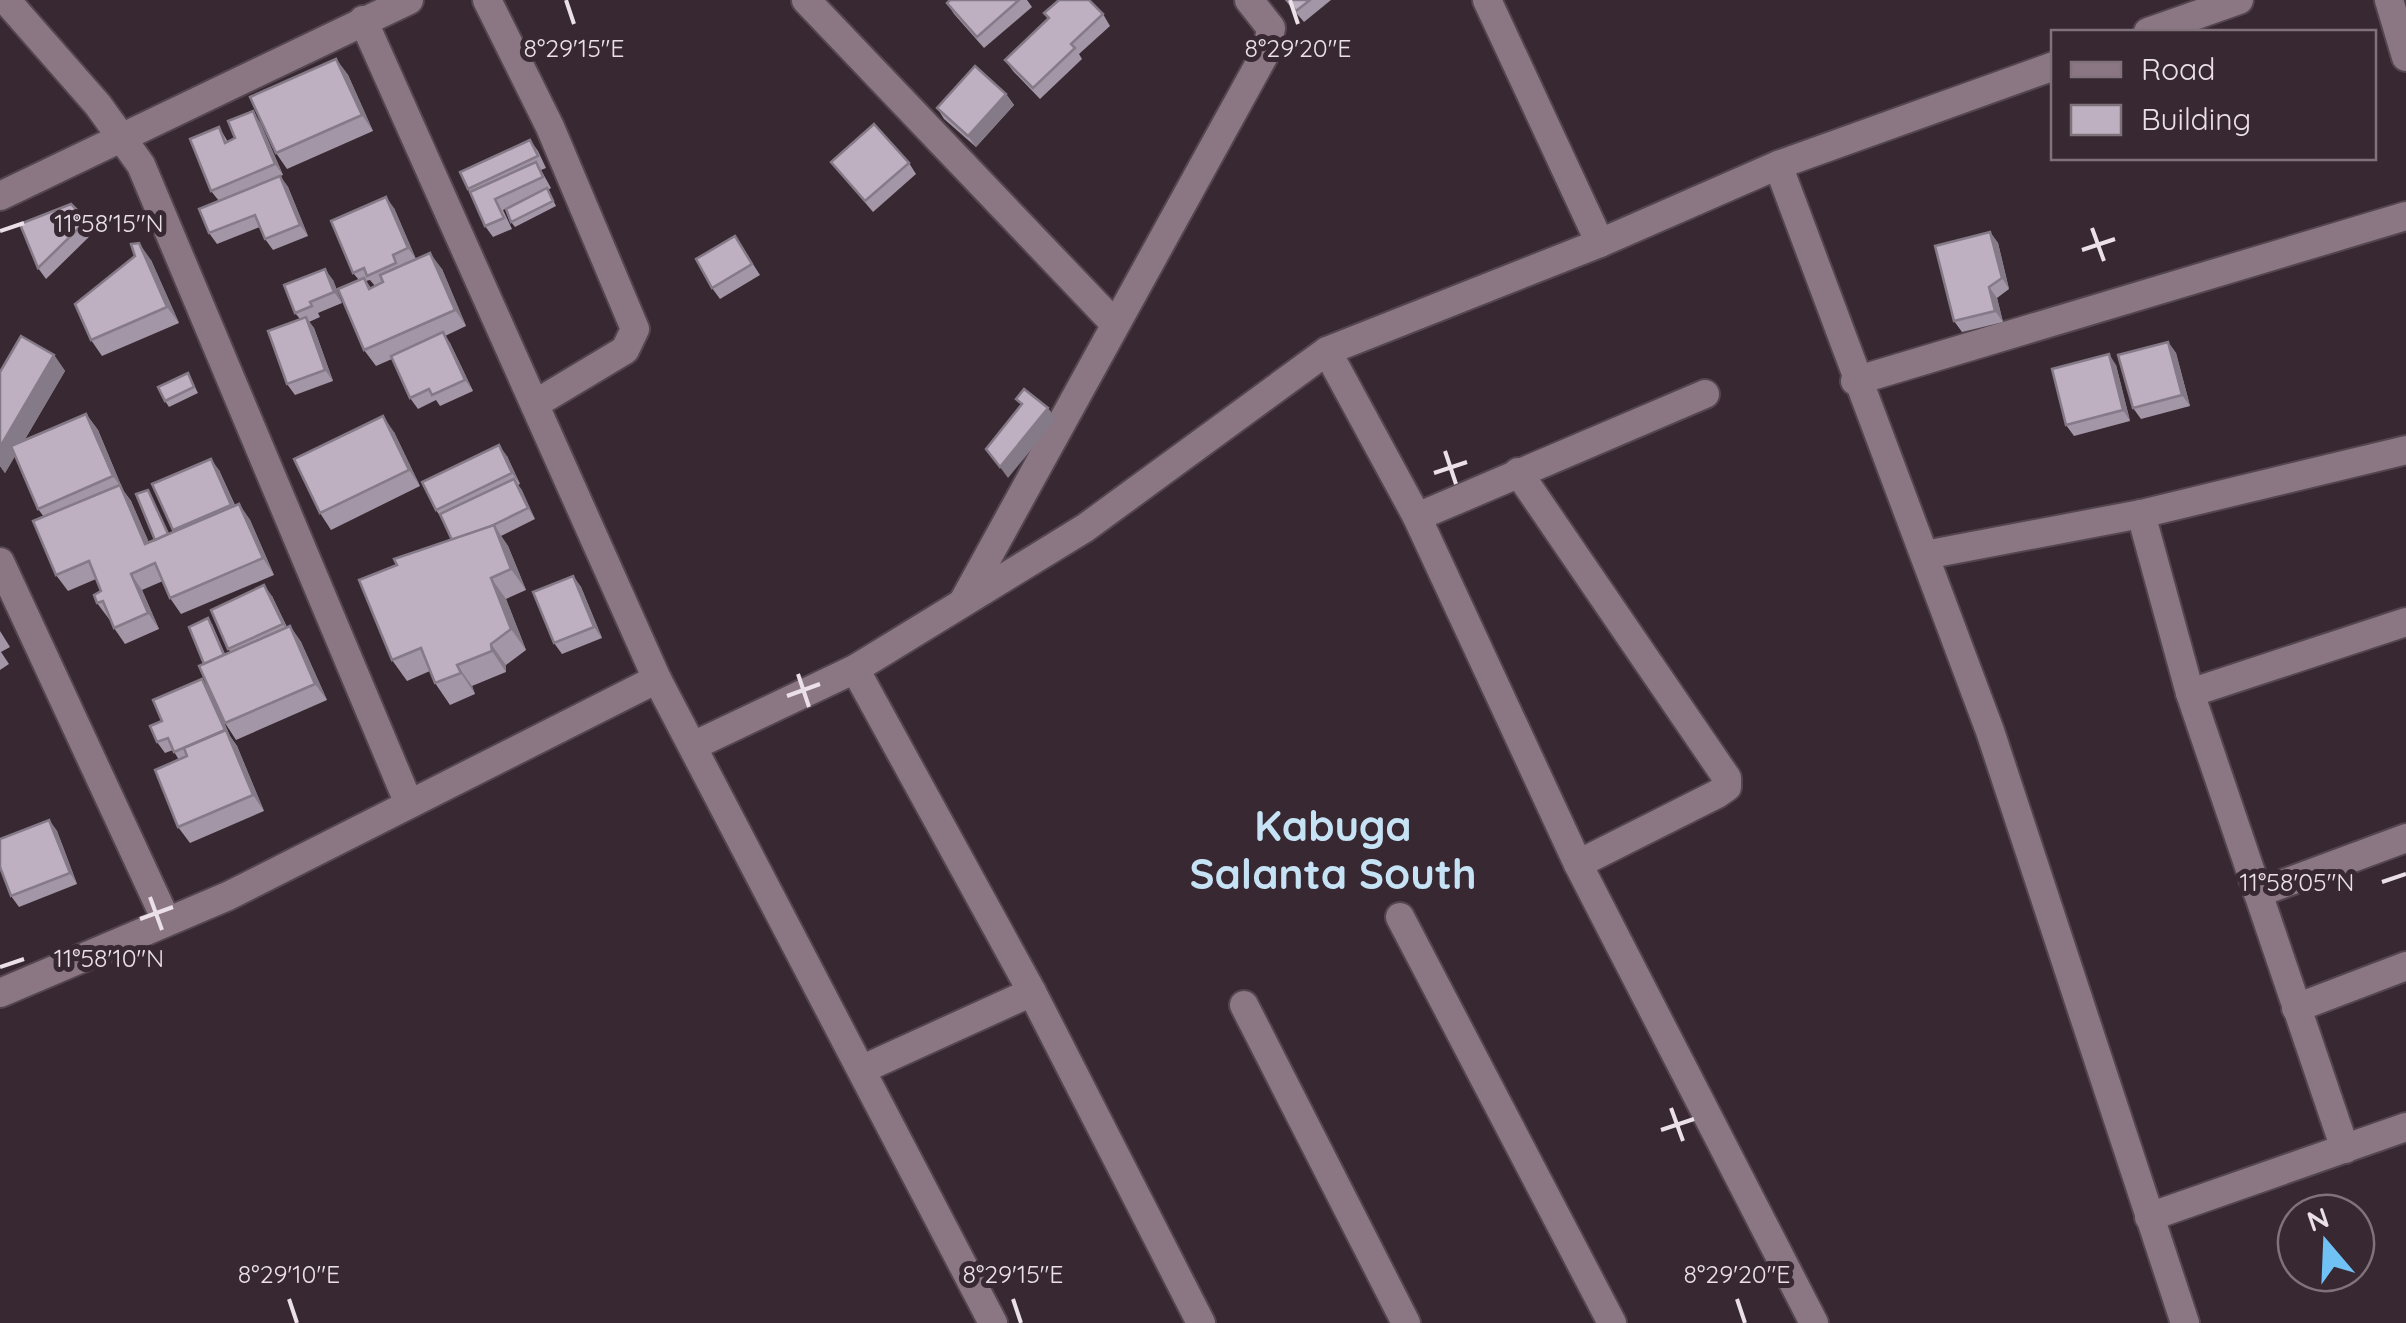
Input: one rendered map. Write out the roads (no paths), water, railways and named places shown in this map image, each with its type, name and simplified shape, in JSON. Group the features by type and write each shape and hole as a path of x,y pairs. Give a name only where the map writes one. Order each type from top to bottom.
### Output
{"street":[{"path":"6,0 98,104 141,165 409,804"},
{"path":"0,196 409,0"},
{"path":"487,0 550,127 636,330 625,350 534,404"},
{"path":"962,603 1267,50 1271,28 1249,0"},
{"path":"1488,0 1600,242"},
{"path":"2154,30 2238,0"},
{"path":"2388,0 2406,57"},
{"path":"816,4 1115,324"},
{"path":"363,20 657,680 993,1323"},
{"path":"693,746 855,669 1085,528 1327,351 1600,242 1778,165 2051,67"},
{"path":"1778,165 1990,731 2182,1322"},
{"path":"1856,381 2406,216"},
{"path":"1327,351 1417,517 1578,864 1814,1323"},
{"path":"1417,517 1704,394"},
{"path":"1925,555 2142,514 2406,450"},
{"path":"1518,472 1727,778 1727,787 1717,794 1578,864"},
{"path":"2142,514 2190,693 2344,1149"},
{"path":"0,562 166,920"},
{"path":"2190,693 2406,622"},
{"path":"855,669 1032,992 1202,1323"},
{"path":"0,993 228,896 657,680"},
{"path":"2258,892 2406,838"},
{"path":"1400,917 1612,1323"},
{"path":"2296,1008 2406,966"},
{"path":"862,1069 1032,992"},
{"path":"1244,1005 1406,1323"},
{"path":"2148,1218 2406,1127"}],"district":[{"name":"Kabuga Salanta South","path":"1333,849"}]}
